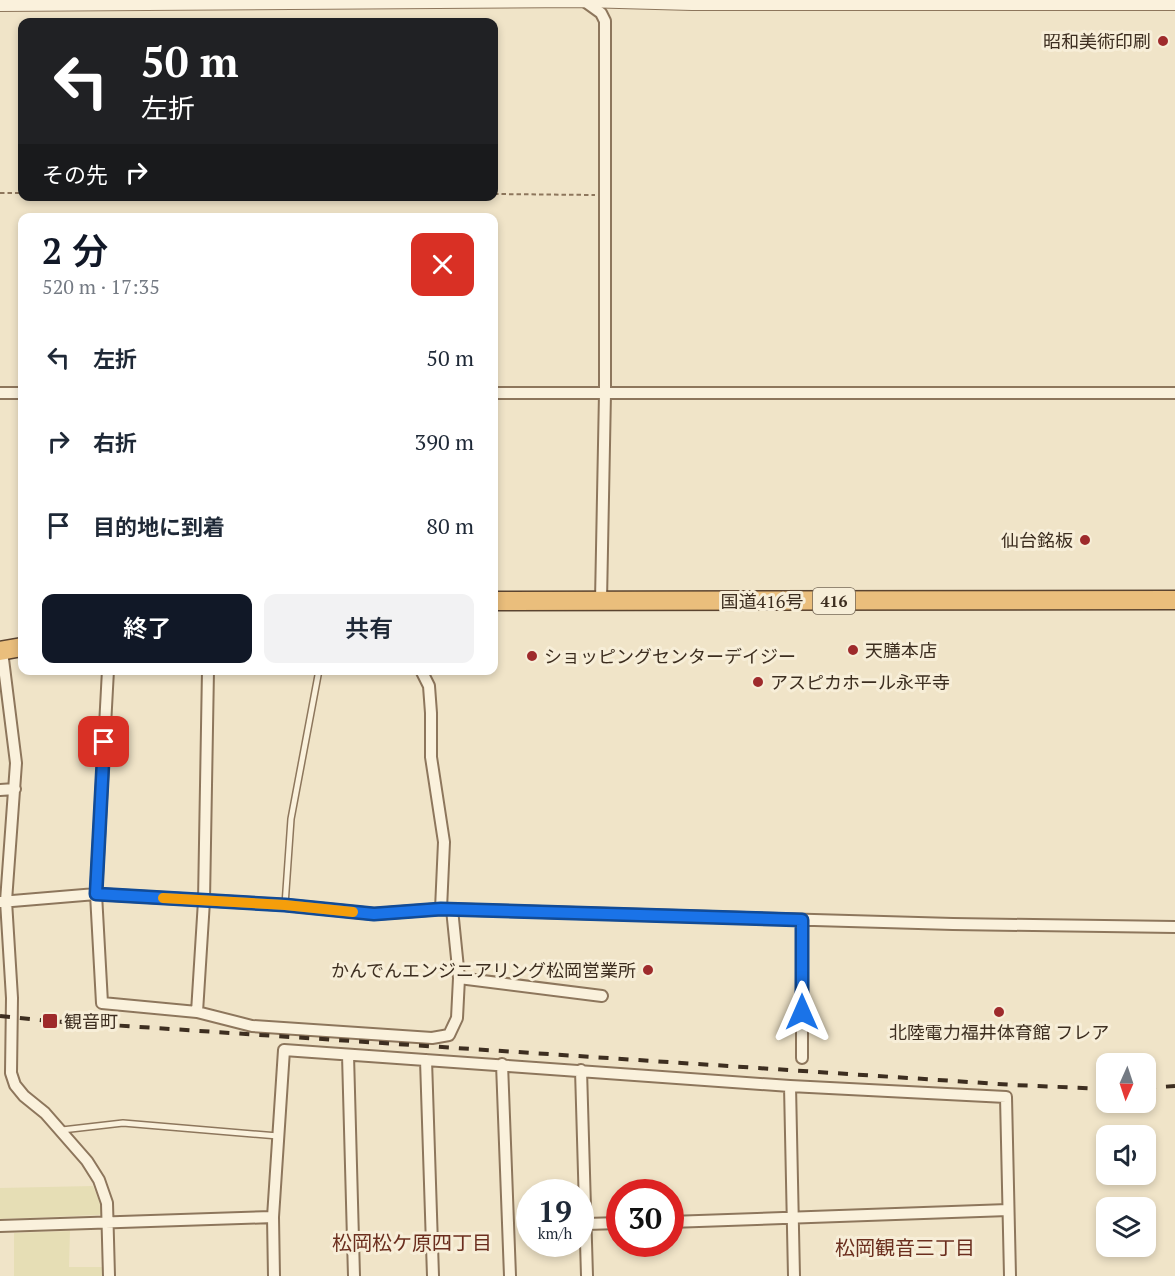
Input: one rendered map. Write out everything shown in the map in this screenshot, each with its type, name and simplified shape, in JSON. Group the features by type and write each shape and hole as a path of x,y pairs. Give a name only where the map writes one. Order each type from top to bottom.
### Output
{"highway":[{"name":"国道416号","path":"498,601 1175,600"},
{"path":"1,651 18,648"}],"street":[{"path":"583,0 604,18 605,393 601,601"},
{"path":"0,4 583,0 1175,3"},
{"path":"0,393 18,393"},
{"path":"498,393 1175,393"},
{"path":"1,651 16,763 3,902 12,998 5,1027 11,1073 15,1085 24,1096 45,1113 87,1161 99,1180 107,1203 109,1276"},
{"path":"108,675 96,894 102,1003 197,1012 252,1026 432,1038 449,1035 457,1018 459,978 446,909 444,842 430,758 429,686 424,675"},
{"path":"197,1012 204,901 208,675"},
{"path":"0,790 15,789"},
{"path":"3,902 96,894 285,905 374,914 446,909 952,924 1175,927"},
{"path":"802,920 802,1058"},
{"path":"459,978 602,996"},
{"path":"274,1276 273,1217 284,1050 790,1086 1006,1097 1010,1276"},
{"path":"348,1055 354,1276"},
{"path":"426,1060 433,1276"},
{"path":"502,1064 510,1276"},
{"path":"581,1070 585,1179"},
{"path":"790,1086 794,1276"},
{"path":"684,1222 1008,1210"},
{"path":"0,1226 273,1217"},
{"path":"587,1257 587,1276"}],"lane":[{"path":"285,905 291,819 318,675"},
{"path":"60,1130 123,1123 278,1136"}],"path":[{"path":"0,193 18,193"},
{"path":"498,194 603,195"}],"shaded area":[{"path":"93,1186 102,1214 0,1219 0,1188"},
{"path":"70,1231 69,1267 102,1267 105,1276 14,1276 14,1233"}],"railway":[{"path":"0,1016 1014,1085 1096,1089"},
{"path":"1156,1087 1175,1086"}],"slow traffic":[{"path":"163,898 285,905 353,912"}],"place":[{"name":"昭和美術印刷","path":"1163,41"},
{"name":"仙台銘板","path":"1085,540"},
{"name":"天膳本店","path":"853,650"},
{"name":"ショッピングセンターデイジー","path":"532,656"},
{"name":"アスピカホール永平寺","path":"758,682"},
{"name":"かんでんエンジニアリング松岡営業所","path":"648,970"},
{"name":"北陸電力福井体育館 フレア","path":"999,1012"},
{"name":"観音町","path":"50,1021"}],"district":[{"name":"松岡松ケ原四丁目","path":"412,1242"},
{"name":"松岡観音三丁目","path":"905,1247"}],"route":[{"path":"104,742 96,894 285,905 374,914 441,909 802,920 802,1012"}]}
